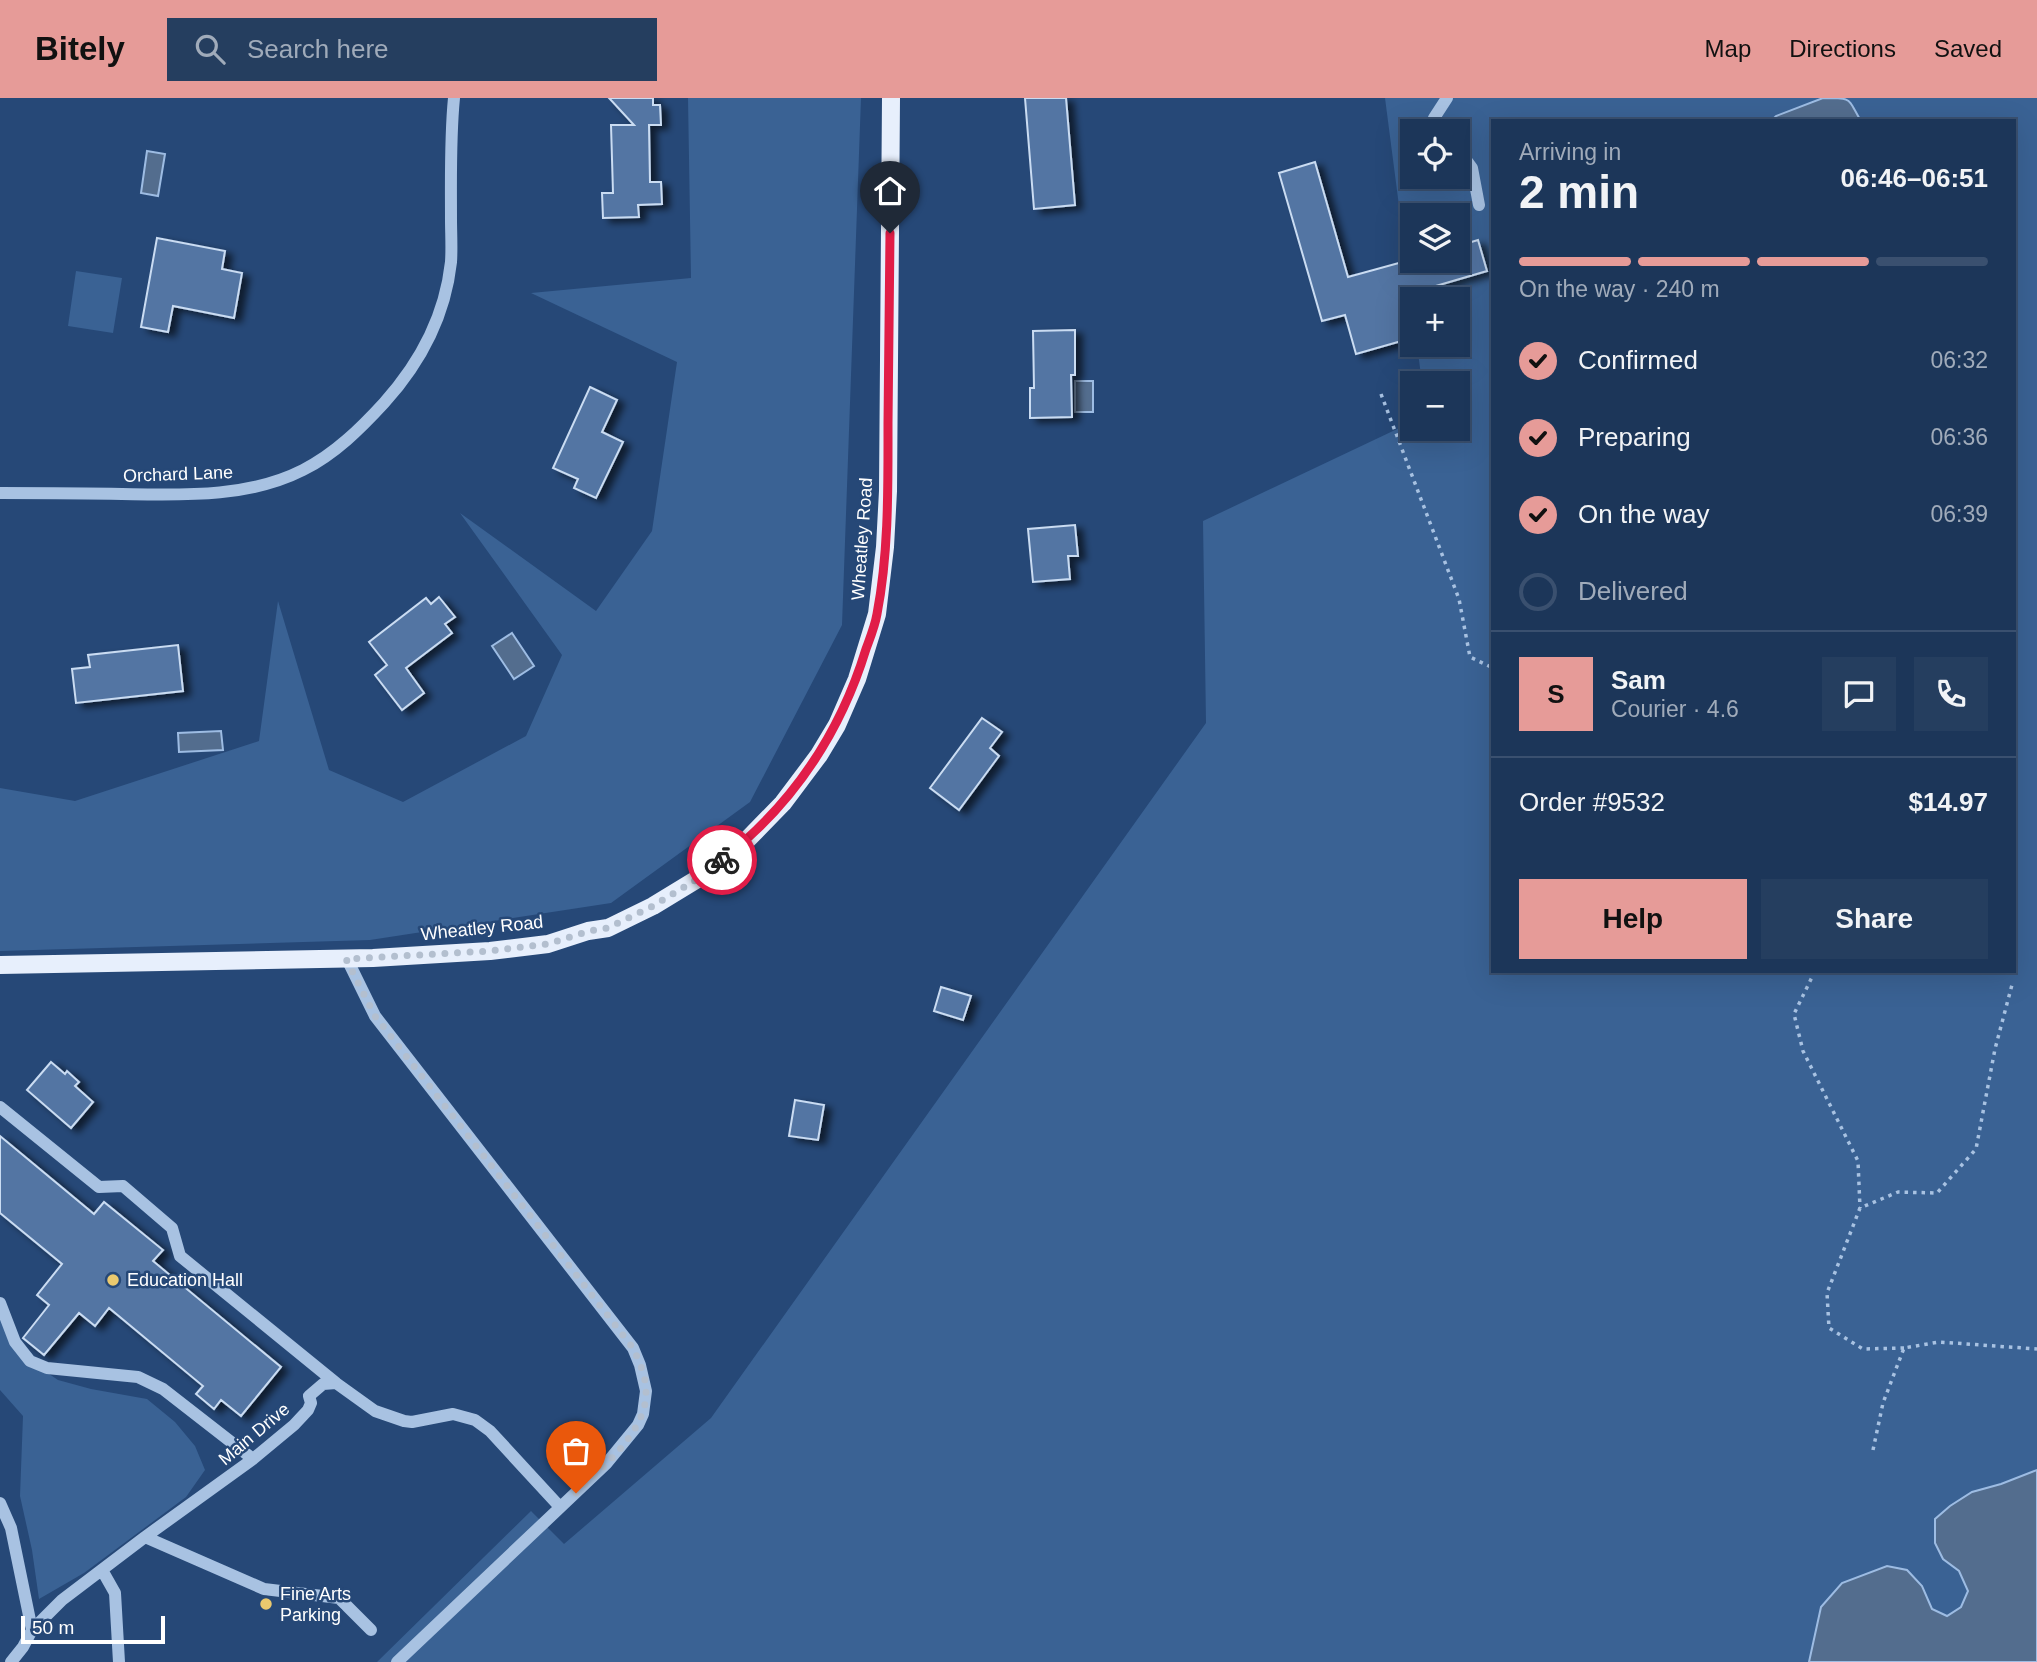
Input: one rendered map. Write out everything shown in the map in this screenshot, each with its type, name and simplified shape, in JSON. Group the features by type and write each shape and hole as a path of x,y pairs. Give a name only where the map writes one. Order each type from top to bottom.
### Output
{"main road":[{"name":"Wheatley Road","path":"0,964 346,959 548,944 608,928 653,906 699,878 744,843 783,803 819,755 837,724 857,679 877,614 885,547 888,484 891,98"}],"street":[{"name":"Orchard Lane","path":"0,493 184,494 230,491 265,484 303,470 340,446 370,419 393,393 416,362 434,330 451,261 454,98"},
{"path":"1435,119 1447,98"},
{"path":"1470,165 1479,205"},
{"path":"346,959 375,1016 633,1348 646,1391 643,1414 638,1425 606,1464 397,1662"},
{"path":"0,1107 99,1188 123,1186 172,1228 180,1256 375,1412 412,1422 453,1414 475,1420 489,1431 561,1507"},
{"path":"0,1303 15,1342 30,1361 47,1368 138,1377 163,1389 253,1459"},
{"name":"Main Drive","path":"12,1662 32,1630 62,1601 253,1459 309,1410 309,1396 323,1384 336,1383"},
{"path":"0,1503 11,1528 32,1630"},
{"path":"145,1537 264,1589 339,1598 371,1630"},
{"path":"102,1570 115,1593 120,1662"}],"path":[{"path":"1381,394 1459,599 1470,657 1491,667"},
{"path":"1814,973 1794,1014 1803,1051 1858,1161 1860,1208 1827,1293 1829,1328 1863,1349 1904,1348 1939,1342 2037,1349"},
{"path":"1860,1208 1898,1192 1937,1193 1976,1149 1995,1049 2013,981"},
{"path":"1873,1450 1883,1403 1904,1348"}],"shaded area":[{"path":"688,98 861,98 842,625 750,802 611,903 370,940 0,951 0,788 75,801 259,741 278,601 329,770 403,802 526,736 562,655 460,513 596,611 652,531 677,362 531,293 691,278"},
{"path":"1385,98 2037,98 2037,1662 377,1662 531,1511 564,1544 711,1418 1206,723 1203,521 1400,428 1400,441 1470,441 1470,371 1420,371 1419,357 1470,357 1470,287 1410,287 1408,273 1470,273 1470,203 1400,203 1400,214"},
{"path":"1823,98 1840,98 1851,104 1860,119 1773,119"},
{"path":"147,151 165,154 158,196 141,193"},
{"path":"76,271 122,278 113,333 68,326"},
{"path":"1075,381 1093,381 1093,412 1075,412"},
{"path":"512,633 534,666 514,679 492,646"},
{"path":"221,731 223,750 179,752 178,733"},
{"path":"0,1303 30,1361 58,1380 147,1399 175,1422 195,1446 205,1470 186,1497 84,1573 39,1599 20,1496 23,1416 0,1390"},
{"path":"2037,1470 2037,1662 1809,1662 1821,1607 1842,1583 1887,1566 1907,1570 1922,1586 1932,1609 1947,1616 1961,1607 1968,1591 1959,1571 1943,1559 1935,1543 1935,1519 1972,1492"}],"building":[{"path":"609,98 653,98 653,105 660,105 661,125 649,125 650,182 661,182 662,204 638,205 639,217 603,218 602,193 613,193 611,125 634,125"},
{"path":"1025,98 1066,98 1075,205 1034,209"},
{"path":"1315,162 1348,277 1400,263 1400,273 1470,273 1470,242 1478,240 1487,271 1432,287 1400,287 1400,341 1356,354 1345,315 1322,321 1279,173"},
{"path":"157,238 225,251 222,269 242,273 234,318 173,306 168,332 141,327"},
{"path":"1075,330 1075,375 1071,375 1072,417 1030,418 1030,388 1034,388 1033,331"},
{"path":"590,387 617,400 602,432 623,442 596,498 574,488 578,479 553,468"},
{"path":"1075,525 1078,556 1068,556 1070,579 1033,582 1028,529"},
{"path":"439,597 455,617 445,624 452,633 406,668 424,693 402,710 375,675 387,665 369,642 426,598 431,604"},
{"path":"178,645 183,691 76,703 72,669 90,667 88,655"},
{"path":"982,718 1002,732 990,748 999,756 959,810 930,788"},
{"path":"941,987 971,996 963,1020 934,1011"},
{"path":"51,1062 79,1082 75,1086 93,1102 71,1128 27,1090"},
{"path":"795,1100 824,1105 818,1140 789,1136"},
{"name":"Education Hall","path":"0,1136 94,1214 104,1202 163,1250 153,1261 281,1367 241,1416 221,1400 214,1409 196,1394 203,1386 109,1308 95,1326 79,1313 44,1355 23,1338 49,1305 37,1295 62,1264 0,1213"}],"way so far":[{"path":"576,1493 606,1464 638,1425 643,1414 646,1391 633,1348 375,1016 346,959 490,951 548,944 608,928 653,906 699,878 722,860"}],"place":[{"name":"Education Hall","path":"113,1280"},
{"name":"Fine Arts Parking","path":"266,1604"}],"route":[{"path":"722,860 744,843 783,803 819,755 837,724 857,679 877,614 888,491 890,233"}]}
